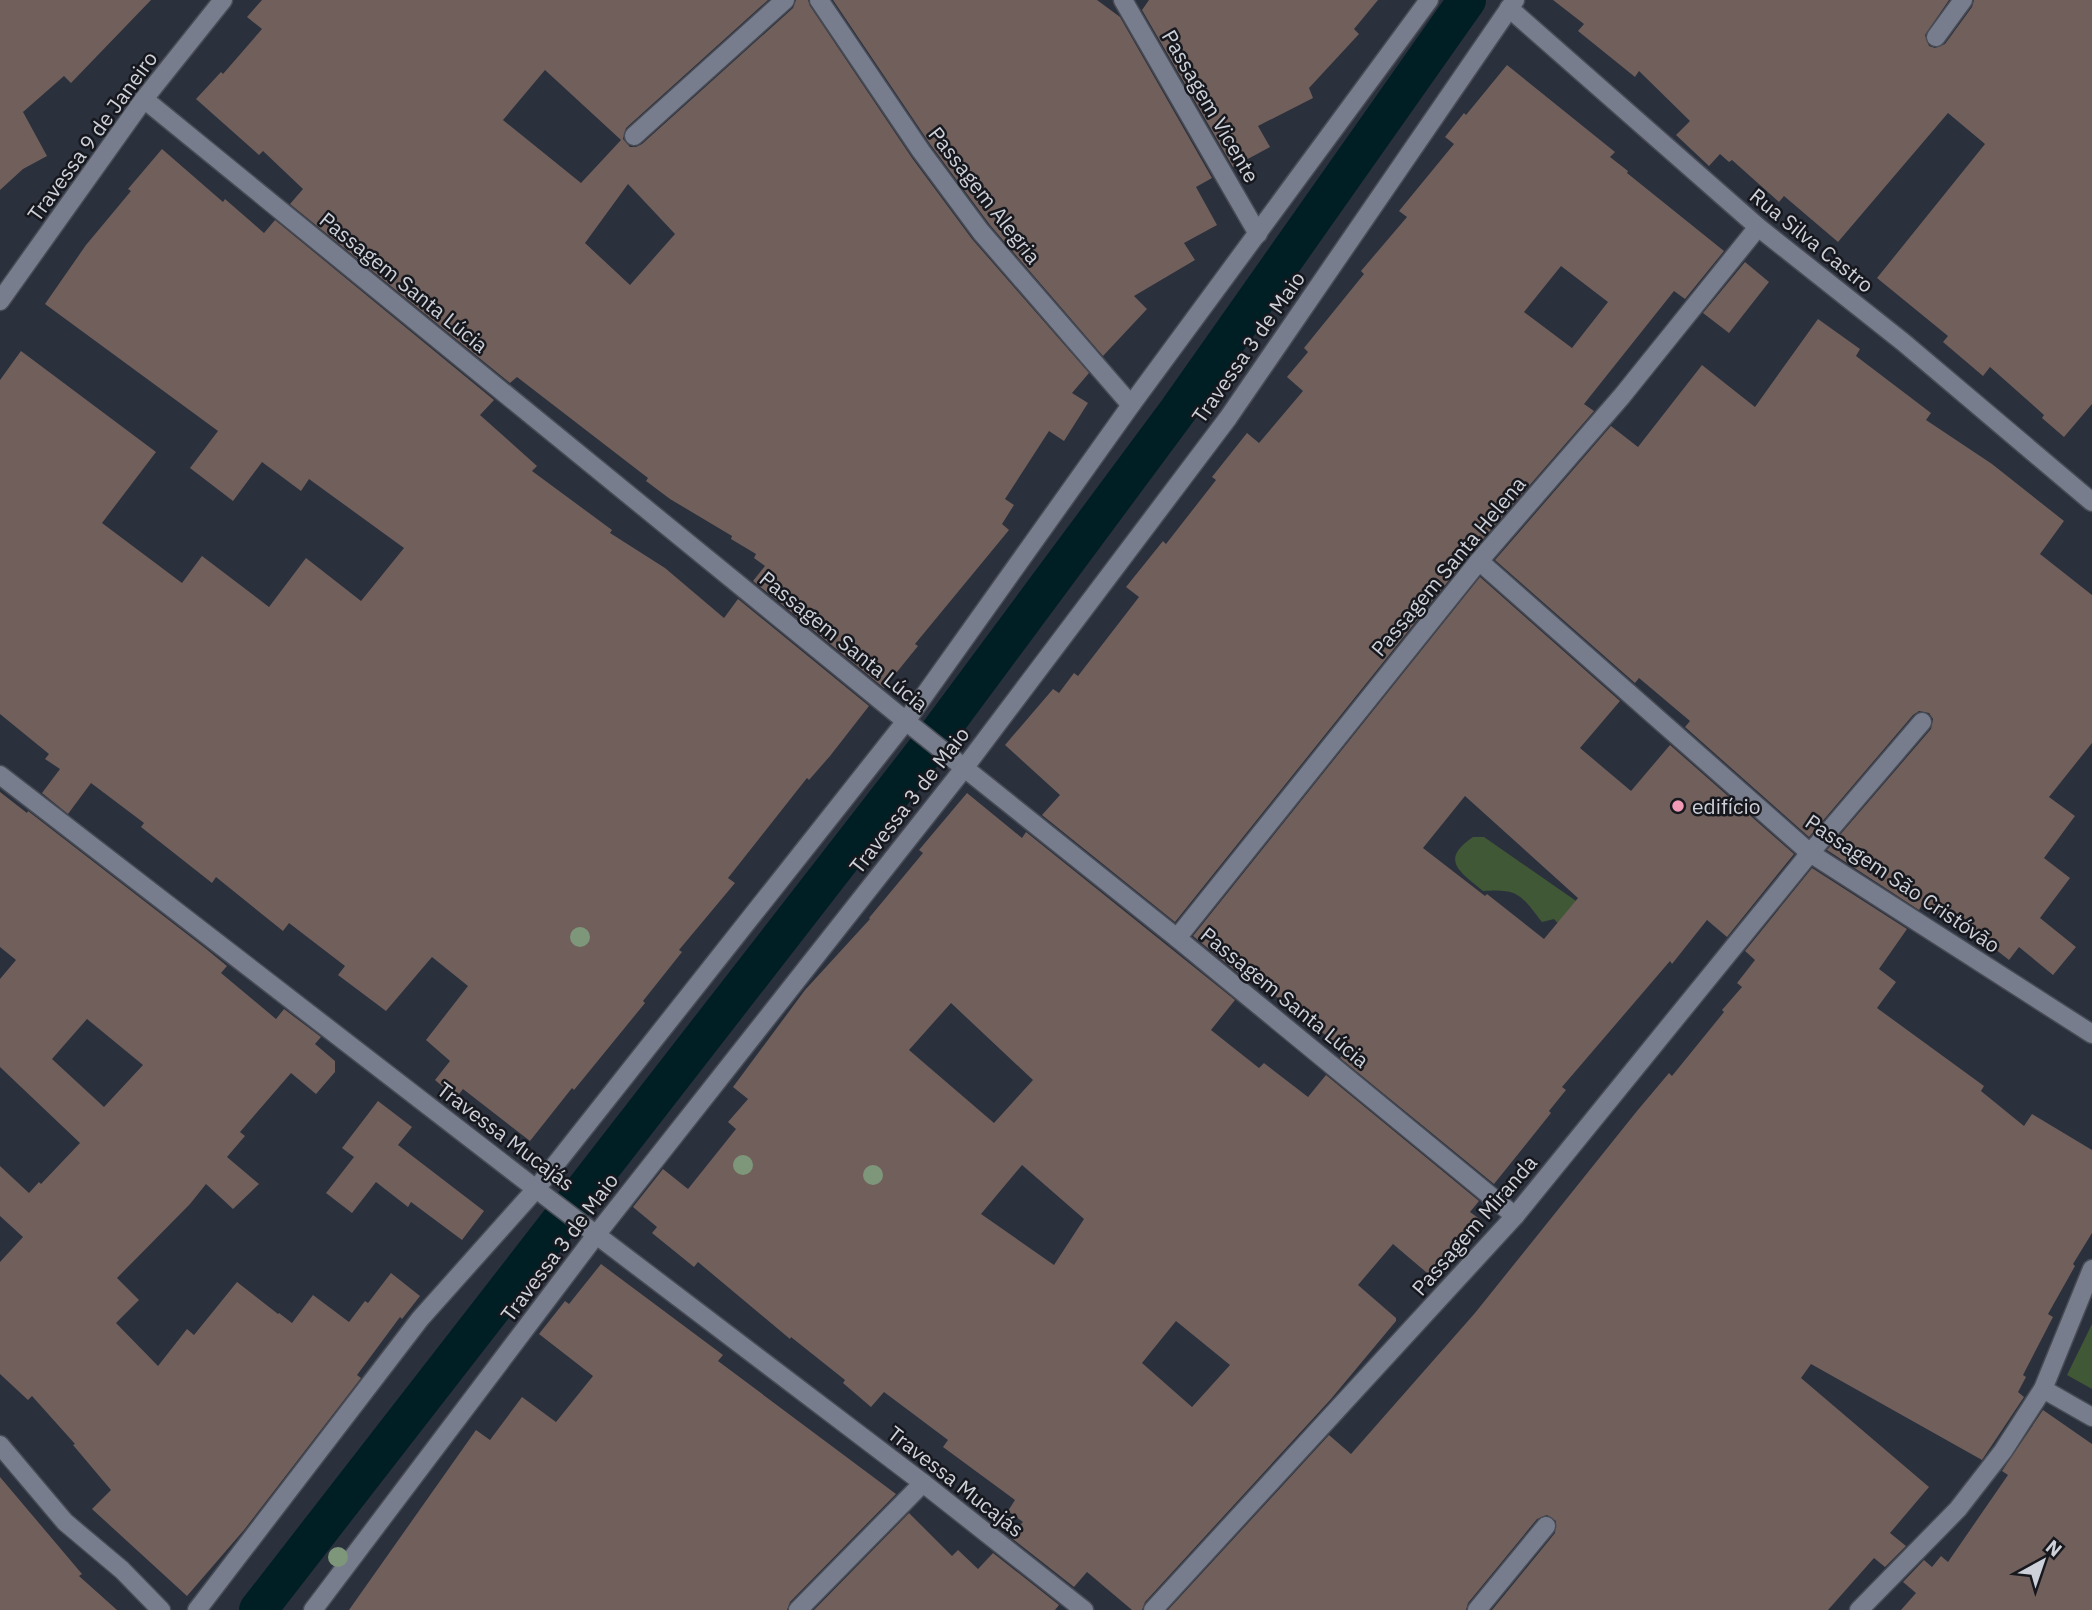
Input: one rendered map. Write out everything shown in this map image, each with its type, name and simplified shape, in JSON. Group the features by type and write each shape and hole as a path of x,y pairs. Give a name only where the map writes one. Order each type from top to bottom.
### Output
{"street":[{"name":"Travessa 9 de Janeiro","path":"0,301 144,99 223,0"},
{"path":"634,136 785,0"},
{"name":"Passagem Alegria","path":"819,0 921,151 981,232 1131,405"},
{"name":"Passagem Vicente","path":"1123,0 1258,234"},
{"path":"197,1610 420,1319 536,1189 909,723 1131,405 1429,0"},
{"path":"1936,37 1963,0"},
{"name":"Rua Silva Castro","path":"1512,4 1758,227 1903,342 2092,502"},
{"name":"Travessa 3 de Maio","path":"313,1610 596,1235 1228,418 1512,4"},
{"name":"Passagem Santa Lúcia","path":"144,99 909,723 1177,937 1516,1216"},
{"name":"Passagem Santa Helena","path":"1177,937 1479,561 1622,396 1758,227"},
{"name":"Passagem São Cristóvão","path":"1479,561 1810,853 2092,1034"},
{"name":"Passagem Miranda","path":"1153,1610 1516,1216 1810,853 1923,722"},
{"name":"Travessa Mucajás","path":"0,775 536,1189 923,1483 1084,1610"},
{"path":"1858,1610 1958,1509 2003,1451 2043,1389 2092,1269"},
{"path":"2043,1389 2092,1418"},
{"path":"0,1445 65,1522 122,1570 161,1610"},
{"path":"798,1610 923,1483"},
{"path":"1477,1610 1546,1526"}],"green space":[{"path":"1473,837 1484,837 1579,903 1614,855 1563,929 1554,919 1542,922 1518,896 1505,891 1483,891 1461,872 1455,859 1457,852"},
{"path":"2092,1324 2092,1389 2067,1375"}],"building":[{"path":"0,0 151,0 71,83 64,76 23,112 47,156 23,169 0,190"},
{"path":"262,0 768,0 626,128 623,139 630,147 636,147 793,8 796,0 808,0 912,158 972,239 1089,373 1072,393 1088,403 1064,441 1049,431 1005,499 1014,505 1002,524 1009,530 915,644 918,646 884,688 753,581 765,566 754,558 756,554 731,539 732,536 670,499 646,481 648,478 517,377 510,383 290,204 303,189 263,151 259,155 196,99 221,72 223,74 262,29 247,17","holes":["545,70 621,140 581,183 503,120","628,184 675,234 630,285 585,243"]},
{"path":"833,0 1097,0 1120,17 1212,178 1196,187 1217,225 1184,243 1195,260 1134,296 1147,309 1103,356 990,225 930,144"},
{"path":"1149,0 1378,0 1354,29 1359,34 1309,88 1313,98 1258,126 1270,147 1233,167 1142,10"},
{"path":"1553,0 1949,0 1925,35 1929,46 1935,48 1945,44 1972,7 1974,0 2092,0 2092,404 2064,437 2042,418 2044,415 1990,367 1983,376 1943,342 1948,336 1877,278 1985,144 1948,113 1838,242 1784,196 1779,202 1732,160 1729,162 1720,154 1709,166 1676,135 1690,121 1639,71 1635,77 1578,31 1584,24"},
{"path":"1507,65 1615,152 1610,157 1628,171 1627,173 1724,251 1685,299 1674,291 1584,404 1594,411 1470,554 1175,922 1042,815 1060,795 1005,745 1053,689 1059,693 1074,673 1078,676 1139,597 1126,587 1163,541 1166,544 1216,480 1212,477 1247,433 1259,443 1303,391 1287,377 1308,352 1304,348 1364,274 1361,271 1407,217 1399,211 1454,144 1445,137 1464,113 1466,115","holes":["1561,266 1608,302 1572,348 1524,312"]},
{"path":"162,149 223,202 225,199 264,233 275,220 494,400 480,415 537,466 532,471 612,530 610,533 665,568 724,618 738,599 869,706 830,756 809,780 807,778 728,878 735,883 679,950 682,952 643,1001 645,1003 530,1141 463,1089 456,1098 435,1080 450,1061 426,1040 468,986 432,957 386,1011 338,975 345,966 289,923 283,931 216,877 212,883 141,827 144,823 91,783 68,814 42,793 60,769 45,759 49,754 0,714 0,380 21,351 156,452 102,523 182,583 202,556 269,607 306,558 361,601 404,548 309,479 301,491 262,462 233,501 190,468 218,431 45,304 86,245 131,191 128,189"},
{"path":"1745,262 1769,282 1729,333 1703,313"},
{"path":"1818,319 1860,349 1856,356 1931,413 1926,420 1992,464 2064,521 2040,554 2092,595 2092,743 2049,797 2075,816 2044,858 2070,878 2040,918 2076,947 2053,975 2019,947 2009,960 1958,920 1953,926 1923,903 1919,910 1827,850 1931,729 1933,719 1929,713 1919,711 1913,715 1809,837 1685,727 1690,721 1639,678 1635,683 1495,560 1611,426 1638,447 1702,365 1755,407"},
{"path":"1480,577 1620,701 1580,748 1631,791 1670,745 1794,854 1727,937 1707,920 1672,964 1670,961 1562,1087 1566,1090 1549,1111 1551,1113 1494,1184 1340,1058 1346,1051 1274,995 1272,997 1251,979 1249,982 1193,936","holes":["1465,796 1578,898 1544,939 1423,848"]},
{"path":"0,792 227,966 221,973 276,1019 284,1009 321,1037 315,1044 335,1061 335,1072 316,1094 291,1073 240,1132 245,1136 227,1157 259,1184 233,1209 206,1184 190,1204 117,1278 139,1300 116,1323 158,1366 187,1329 194,1335 237,1282 292,1323 313,1295 349,1322 391,1273 420,1296 402,1319 400,1317 357,1375 361,1378 244,1530 187,1596 92,1509 111,1490 32,1396 28,1400 0,1374 0,1262 23,1237 0,1216 0,1166 29,1193 80,1143 0,1067 0,979 16,960 0,947","holes":["87,1019 143,1065 104,1107 52,1059"]},
{"path":"967,793 1022,838 1026,832 1235,1000 1211,1030 1259,1068 1264,1063 1308,1097 1326,1075 1479,1201 1470,1212 1481,1220 1433,1278 1393,1244 1358,1285 1396,1318 1396,1321 1331,1399 1145,1602 1142,1610 1132,1610 1087,1572 1074,1587 1009,1536 1023,1522 1008,1511 1015,1500 943,1447 948,1440 884,1392 871,1407 843,1383 845,1380 791,1337 790,1339 698,1262 694,1267 652,1233 657,1227 633,1207 663,1169 688,1189 736,1129 728,1122 748,1099 733,1087 805,990 870,919 923,853 919,850","holes":["951,1003 1033,1080 994,1123 909,1050","1022,1165 1084,1219 1054,1265 981,1214","1176,1321 1230,1365 1192,1407 1142,1363"]},
{"path":"1812,868 1907,929 1879,969 1896,982 1877,1008 1984,1086 1981,1091 2024,1126 2032,1114 2092,1150 2092,1233 2048,1314 2053,1317 2023,1375 2026,1377 2018,1392 2024,1397 1982,1460 1811,1364 1801,1378 1929,1487 1890,1533 1906,1546 1885,1567 1874,1558 1828,1610 1492,1610 1555,1533 1556,1521 1547,1515 1537,1519 1468,1603 1466,1610 1168,1610 1329,1435 1351,1454 1475,1313 1637,1111 1669,1073 1672,1076 1724,1012 1722,1010 1742,987 1737,983 1755,960 1745,951"},
{"path":"378,1101 412,1127 398,1145 484,1211 462,1240 411,1202 408,1207 376,1182 352,1213 326,1193 354,1157 342,1148"},
{"path":"601,1264 723,1355 718,1361 896,1494 790,1602 787,1610 349,1610 476,1430 490,1440 522,1397 556,1422 593,1376 539,1334 565,1301 569,1304"},
{"path":"2043,1410 2092,1444 2092,1610 1901,1610 1916,1593 1903,1582 1924,1560 1932,1567 1941,1556 1948,1562 2008,1475 2002,1471"},
{"path":"0,1477 82,1574 79,1576 117,1610 0,1610"},
{"path":"909,1513 952,1556 958,1550 978,1569 993,1553 1059,1605 1055,1610 814,1610"}],"waterway":[{"path":"258,1610 932,742 1179,409 1467,0"}],"place":[{"name":"edifício","path":"1678,806"}]}
